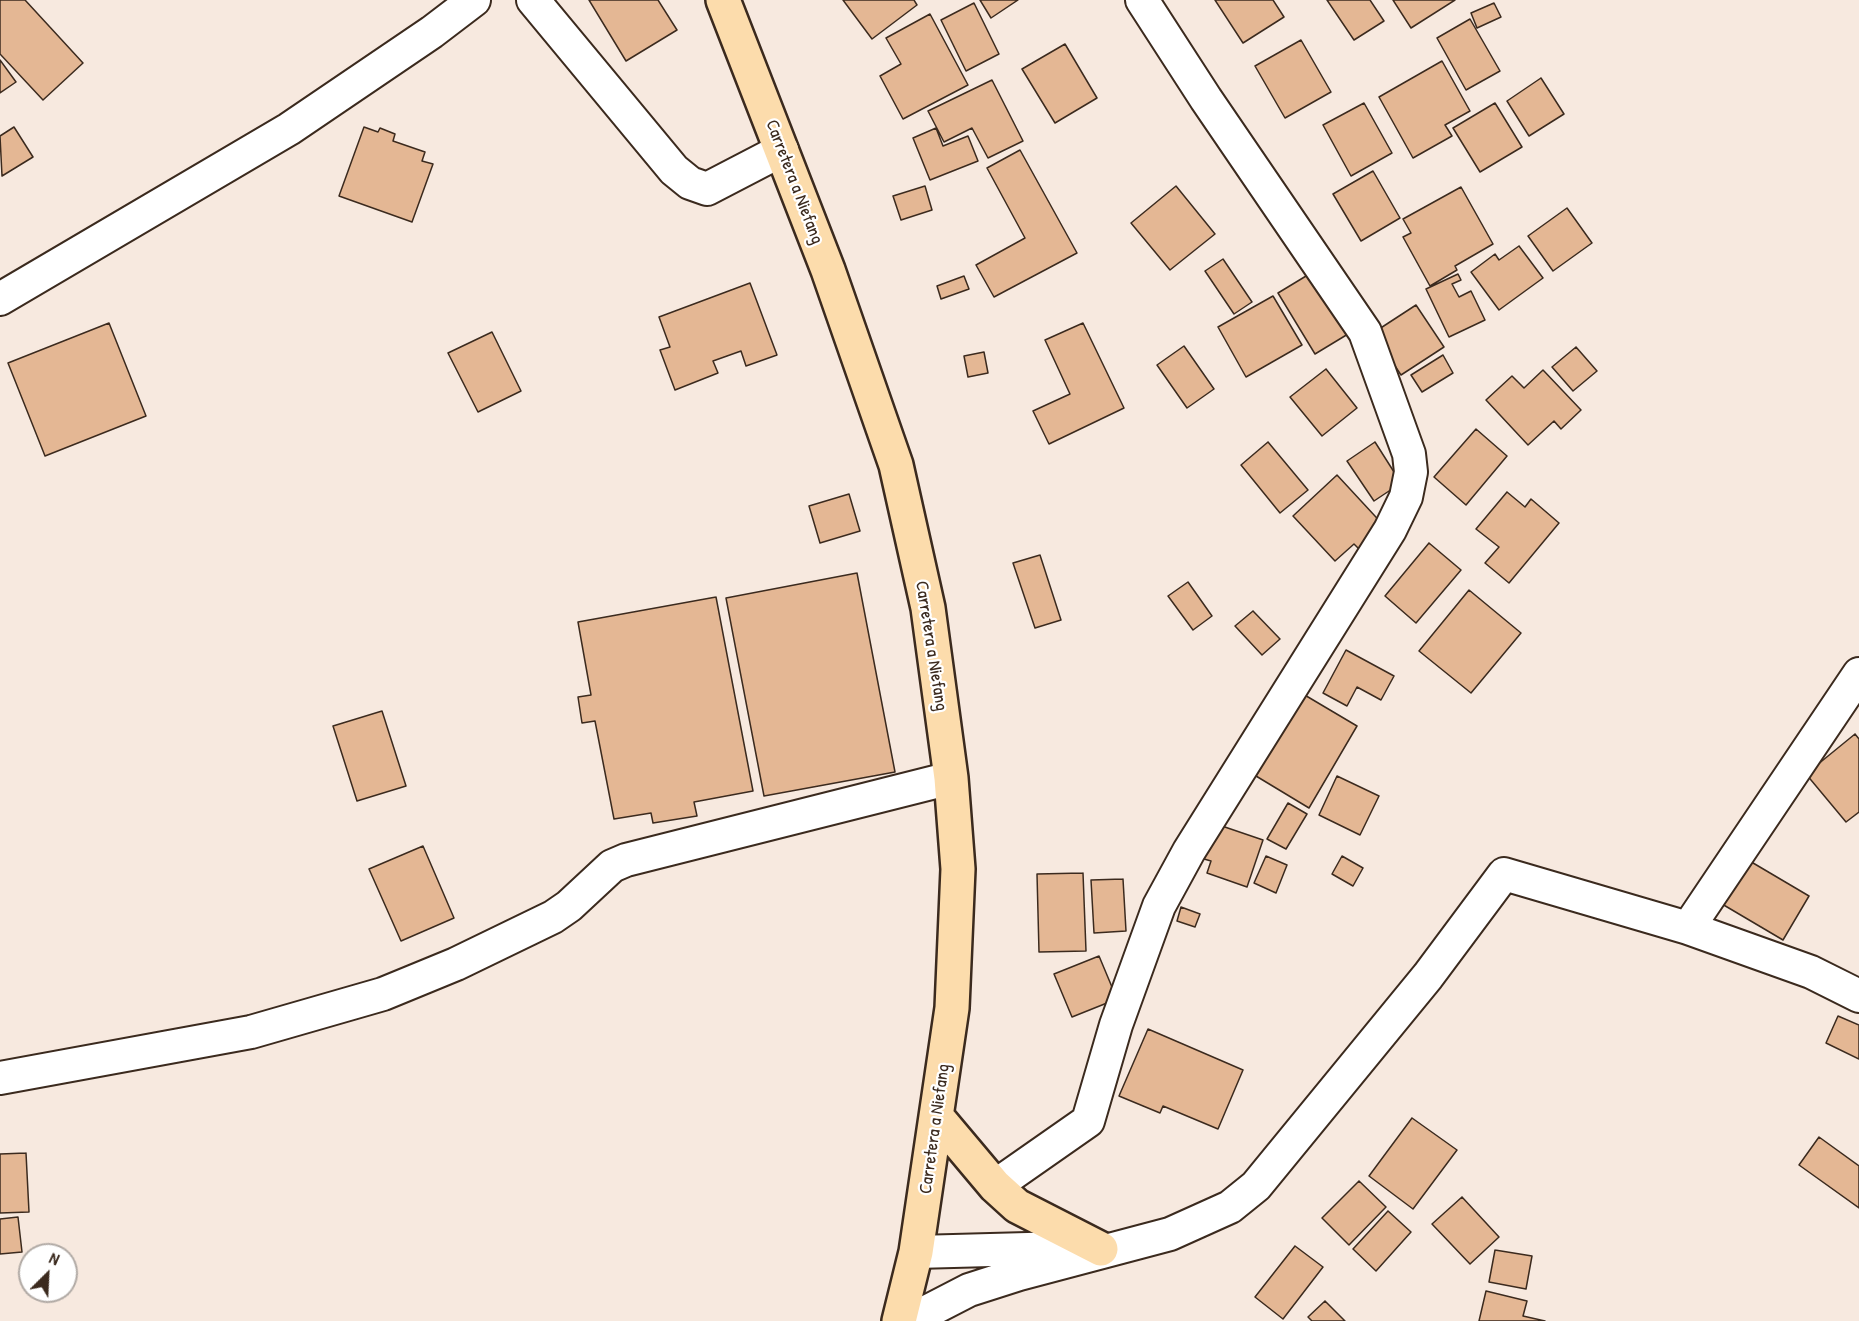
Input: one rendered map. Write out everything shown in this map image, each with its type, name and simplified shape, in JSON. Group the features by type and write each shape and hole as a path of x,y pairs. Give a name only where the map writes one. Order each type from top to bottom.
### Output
{"main road":[{"name":"Carretera a Niefang","path":"723,0 828,270 896,465 928,608 951,778 958,869 952,1008 938,1117 916,1252 899,1321"},
{"path":"938,1117 995,1186 1017,1206 1109,1249"}],"street":[{"path":"0,299 289,129 432,32 474,0"},
{"path":"533,0 674,170 690,183 707,189 782,150"},
{"path":"995,1186 1088,1121 1116,1025 1159,906 1189,851 1390,530 1406,497 1411,472 1409,454 1365,332 1206,99 1142,0"},
{"path":"1688,928 1859,674"},
{"path":"0,1078 251,1032 382,994 456,964 552,916 568,906 612,866 626,860 951,778"},
{"path":"909,1321 969,1290 1019,1274 1170,1234 1230,1207 1256,1186 1428,976 1504,874 1688,928 1811,972 1859,996"},
{"path":"916,1252 1109,1249"}],"building":[{"path":"0,0 25,0 83,63 43,100 0,54"},
{"path":"589,0 658,0 677,30 626,61"},
{"path":"843,0 914,0 917,5 872,39"},
{"path":"980,0 1018,0 991,18"},
{"path":"1215,0 1273,0 1284,17 1243,43"},
{"path":"1327,0 1370,0 1384,21 1354,40"},
{"path":"1393,0 1455,0 1411,28"},
{"path":"974,3 999,54 966,71 941,20"},
{"path":"1494,3 1501,17 1477,28 1471,13"},
{"path":"930,14 968,85 903,119 880,76 901,64 886,38"},
{"path":"1470,19 1500,71 1466,90 1437,38"},
{"path":"1301,40 1331,92 1285,118 1255,66"},
{"path":"1065,44 1097,98 1055,123 1022,69"},
{"path":"0,60 16,82 0,93"},
{"path":"1442,61 1470,111 1445,125 1452,136 1413,158 1379,97"},
{"path":"1541,78 1564,114 1529,136 1507,101"},
{"path":"992,80 1023,141 988,158 972,128 944,142 928,111"},
{"path":"1364,103 1392,153 1351,176 1323,125"},
{"path":"1495,103 1522,147 1480,172 1453,128"},
{"path":"14,127 33,157 2,176 0,136"},
{"path":"364,127 378,132 380,128 395,134 393,141 425,152 422,161 433,164 412,222 339,196"},
{"path":"936,128 943,146 968,136 978,161 930,180 913,138"},
{"path":"1020,150 1077,253 994,297 976,265 1025,238 987,168"},
{"path":"1373,171 1400,218 1361,241 1333,194"},
{"path":"925,186 932,210 901,220 893,196"},
{"path":"1176,186 1215,234 1170,270 1131,223"},
{"path":"1461,187 1493,244 1455,266 1457,270 1430,286 1403,237 1411,233 1403,219"},
{"path":"1567,208 1592,243 1553,271 1528,236"},
{"path":"1519,246 1543,278 1499,310 1471,272 1495,254 1499,260"},
{"path":"1223,259 1252,302 1234,314 1205,271"},
{"path":"1316,270 1353,331 1315,354 1278,293"},
{"path":"1458,274 1461,280 1452,284 1459,297 1471,291 1485,320 1449,337 1426,289"},
{"path":"964,276 969,289 941,299 937,286"},
{"path":"750,283 777,355 746,366 741,351 713,361 718,373 675,390 660,350 670,347 659,317"},
{"path":"1273,296 1302,345 1246,377 1218,327"},
{"path":"1416,305 1444,347 1401,375 1373,333"},
{"path":"109,323 146,416 45,456 8,363"},
{"path":"1083,323 1124,408 1049,444 1033,411 1070,394 1045,340"},
{"path":"492,332 521,391 478,412 448,353"},
{"path":"1184,346 1214,389 1187,408 1157,365"},
{"path":"1576,347 1597,371 1573,391 1552,367"},
{"path":"984,352 988,373 968,377 964,356"},
{"path":"1443,355 1453,373 1422,392 1411,375"},
{"path":"1326,369 1357,408 1322,436 1290,397"},
{"path":"1543,370 1581,410 1561,429 1554,421 1528,445 1486,400 1512,376 1524,388"},
{"path":"1476,429 1507,456 1466,505 1434,477"},
{"path":"1268,442 1308,490 1280,513 1241,465"},
{"path":"1375,442 1401,483 1374,501 1347,461"},
{"path":"1337,475 1387,529 1362,552 1354,544 1335,561 1293,516"},
{"path":"1507,492 1525,507 1531,499 1559,523 1509,583 1485,563 1499,547 1476,529"},
{"path":"849,494 860,531 820,543 809,506"},
{"path":"1429,543 1461,570 1416,623 1385,596"},
{"path":"1040,555 1061,620 1035,628 1013,563"},
{"path":"857,573 895,772 764,796 726,598"},
{"path":"1188,582 1212,616 1193,630 1168,596"},
{"path":"1469,590 1521,633 1471,693 1419,651"},
{"path":"716,597 753,791 694,802 697,816 653,823 651,813 614,819 595,721 582,723 578,697 591,695 578,622"},
{"path":"1253,611 1280,639 1262,655 1235,626"},
{"path":"1346,650 1394,676 1381,700 1357,687 1347,706 1323,693"},
{"path":"1303,694 1357,726 1309,808 1256,776"},
{"path":"382,711 406,786 357,801 333,726"},
{"path":"1855,734 1859,739 1859,812 1846,822 1806,774"},
{"path":"1337,776 1379,796 1360,835 1319,815"},
{"path":"1288,803 1307,814 1286,849 1267,839"},
{"path":"1216,824 1263,840 1247,887 1207,873 1211,861 1204,859"},
{"path":"423,846 454,918 401,941 369,869"},
{"path":"1266,856 1287,865 1276,893 1254,883"},
{"path":"1342,856 1363,868 1353,886 1332,874"},
{"path":"1748,860 1809,896 1783,940 1722,904"},
{"path":"1083,873 1086,951 1039,952 1037,874"},
{"path":"1123,879 1126,931 1094,933 1091,880"},
{"path":"1181,907 1200,914 1195,927 1177,921"},
{"path":"1099,956 1117,999 1072,1017 1054,974"},
{"path":"1838,1016 1859,1025 1859,1059 1826,1043"},
{"path":"1148,1029 1243,1070 1218,1129 1163,1106 1160,1113 1119,1096"},
{"path":"1412,1118 1457,1150 1413,1209 1369,1176"},
{"path":"1819,1137 1859,1166 1859,1208 1799,1165"},
{"path":"26,1153 29,1212 0,1213 0,1154"},
{"path":"1359,1181 1386,1207 1349,1245 1322,1218"},
{"path":"1462,1197 1499,1237 1470,1264 1432,1224"},
{"path":"1388,1211 1411,1232 1376,1271 1353,1249"},
{"path":"18,1217 21,1243 18,1243 18,1252 0,1254 0,1219"},
{"path":"1295,1246 1323,1267 1283,1319 1255,1297"},
{"path":"1495,1250 1532,1256 1526,1289 1489,1282"},
{"path":"1486,1291 1527,1301 1523,1316 1545,1321 1479,1321"},
{"path":"1325,1301 1345,1321 1312,1321 1308,1317"}]}
